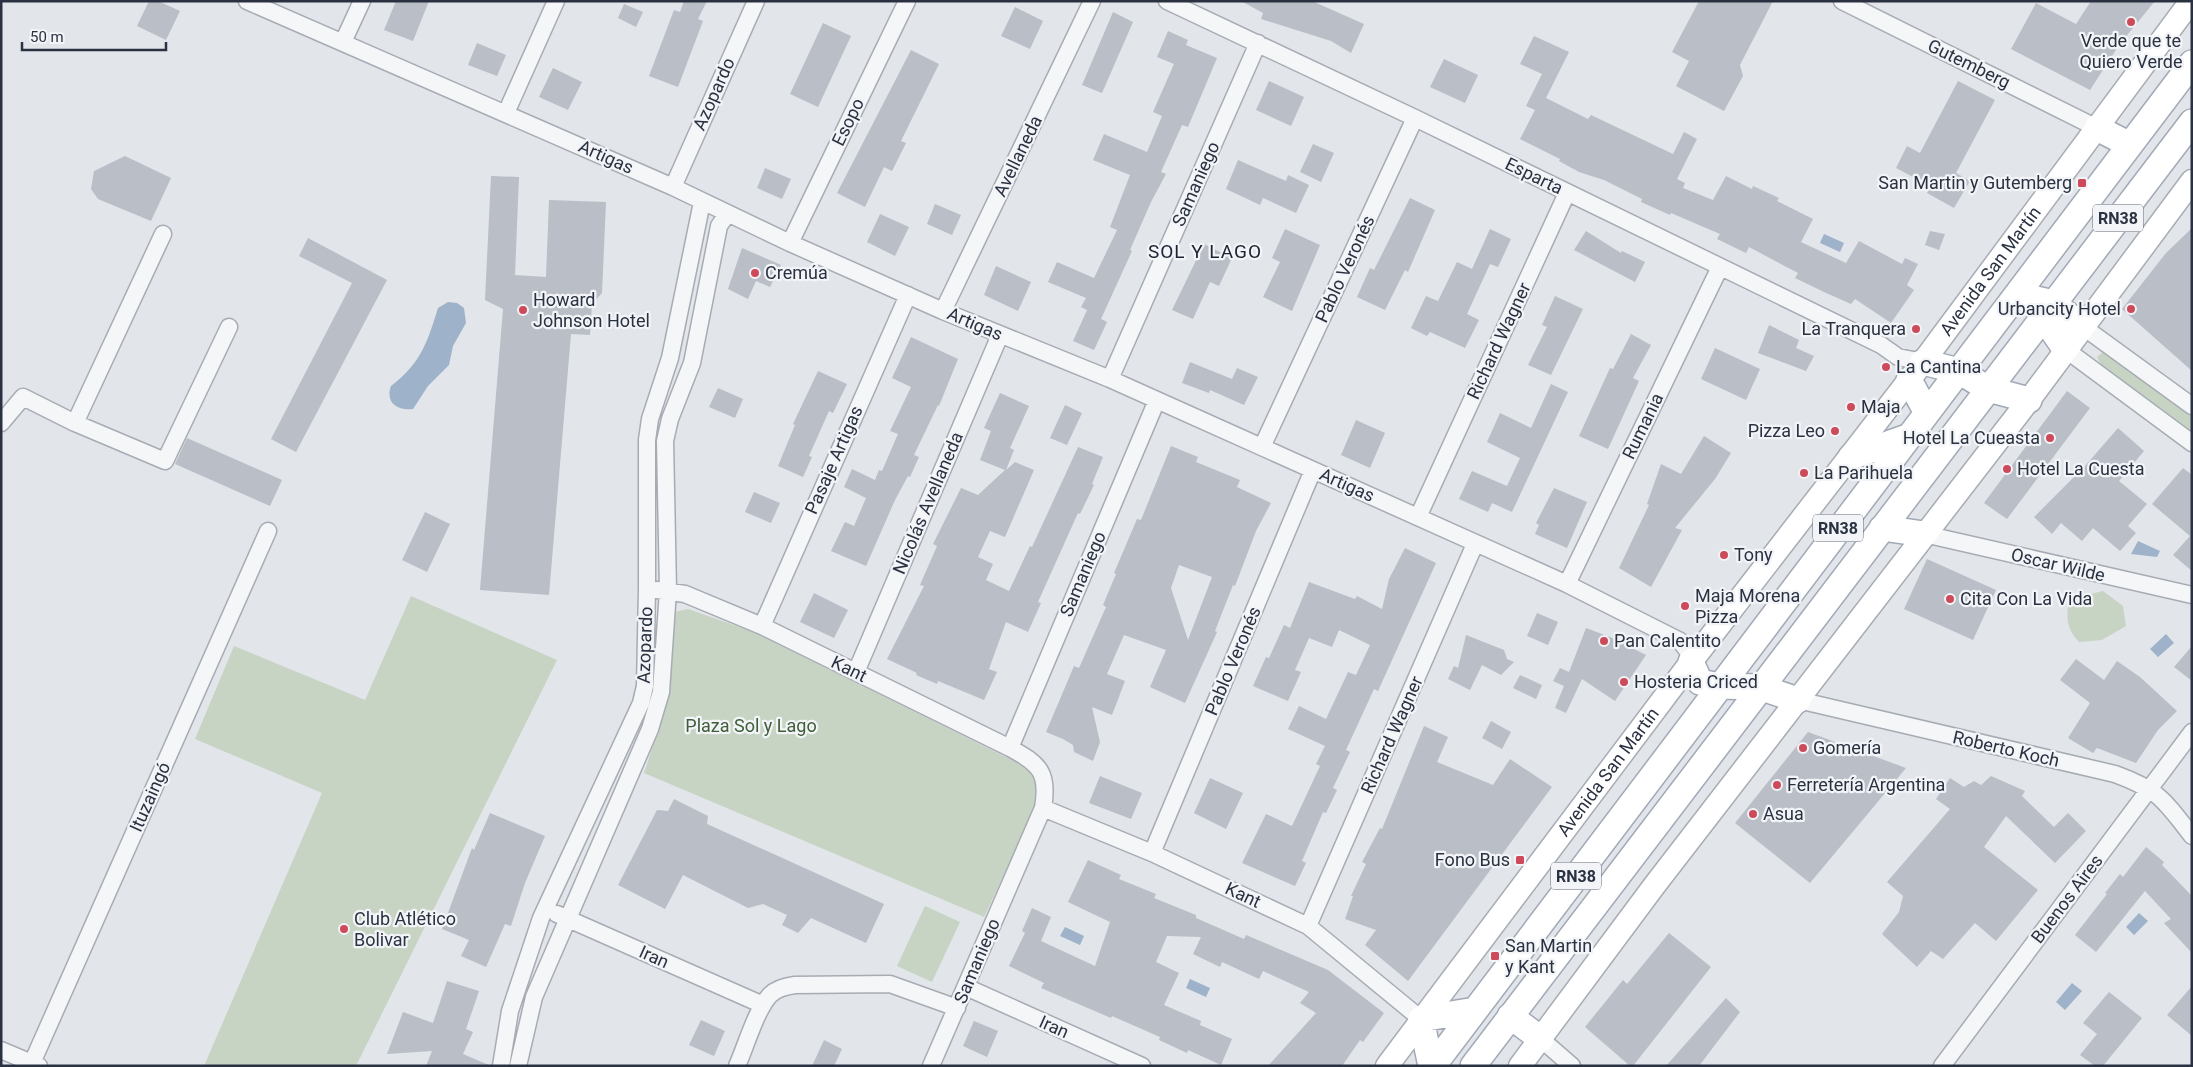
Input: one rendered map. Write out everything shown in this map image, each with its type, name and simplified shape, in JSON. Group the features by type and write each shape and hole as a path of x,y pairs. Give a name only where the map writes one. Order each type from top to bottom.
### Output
{"main road":[{"name":"Avenida San Martín","path":"1387,1066 1421,1019 1705,682 1850,457 2192,1"},
{"name":"RN38","path":"1432,1066 1475,1010 1705,682 1910,436 2192,63"},
{"path":"2065,349 2053,332 2046,305 2047,279 2122,184 2125,151 2097,128"},
{"name":"RN38","path":"1473,1066 1759,687 1988,389 2046,305 2190,128"},
{"path":"1520,1066 1654,886 2029,400 2082,326 2192,181"},
{"path":"2006,308 2021,301 2046,305 2082,326"},
{"path":"1927,413 1916,371 1959,371 1988,389 2029,400"},
{"path":"1850,457 1910,436"},
{"path":"1882,528 1924,534"},
{"path":"1657,824 1657,807 1713,731 1716,718 1705,682 1759,687 1798,700"},
{"path":"1432,1066 1421,1019 1475,1010"},
{"path":"1510,1016 1540,1039"}],"street":[{"name":"Artigas","path":"247,1 506,113 943,311 1110,379 1566,584 1680,641 1705,682"},
{"path":"343,42 362,1"},
{"path":"506,113 556,1"},
{"name":"Azopardo","path":"672,187 756,1"},
{"name":"Esopo","path":"790,243 907,1"},
{"name":"Avellaneda","path":"943,311 1092,1"},
{"name":"Esparta","path":"1167,1 1415,118 1881,346 1916,371"},
{"name":"Gutemberg","path":"1842,1 2097,128"},
{"name":"Samaniego","path":"1110,379 1258,43"},
{"name":"Pablo Veronés","path":"1262,448 1415,118"},
{"name":"Richard Wagner","path":"1418,517 1568,193"},
{"name":"Azopardo","path":"500,1066 510,1011 545,909 641,703 644,686 647,589 646,440 650,419 670,358 702,202"},
{"name":"Azopardo","path":"518,1066 534,997 566,919 636,763 657,708 661,692 668,590 665,441 670,419 692,363 719,226 727,214"},
{"path":"75,423 163,234"},
{"name":"Rumania","path":"1566,584 1720,267"},
{"name":"Pasaje Artigas","path":"762,626 908,295"},
{"path":"2082,326 2192,406"},
{"path":"1,423 23,397 75,423 165,461 229,328"},
{"name":"Nicolás Avellaneda","path":"856,672 1000,335"},
{"path":"2065,349 2192,443"},
{"name":"Samaniego","path":"1010,748 1157,400"},
{"name":"Pablo Veronés","path":"1152,853 1313,470"},
{"name":"Ituzaingó","path":"36,1064 268,531"},
{"name":"Oscar Wilde","path":"1924,534 2192,595"},
{"name":"Richard Wagner","path":"1308,926 1475,544"},
{"name":"Kant","path":"647,589 668,590 685,594 762,626 1010,748 1031,760 1042,771"},
{"name":"Roberto Koch","path":"1798,700 2115,774 2150,789 2164,799 2192,836"},
{"name":"Buenos Aires","path":"1942,1066 2192,732"},
{"name":"Samaniego","path":"932,1066 1043,808 1046,790 1042,771"},
{"name":"Kant","path":"1043,808 1152,853 1308,926 1421,1019"},
{"name":"Iran","path":"545,909 763,1005"},
{"path":"737,1066 763,1005 771,994 783,987 795,984 890,984 957,1008"},
{"name":"Iran","path":"966,987 1132,1064"},
{"path":"1540,1039 1572,1066"},
{"path":"1,1050 36,1064"}],"green space":[{"path":"2104,351 2111,352 2192,414 2192,432 2101,365 2097,357"},
{"path":"2103,591 2123,606 2126,626 2102,640 2079,642 2069,627 2067,611 2069,599"},
{"name":"Club Atlético Bolivar","path":"411,596 557,660 356,1066 204,1066 322,793 195,739 234,646 365,700"},
{"name":"Plaza Sol y Lago","path":"688,609 754,632 1030,769 1035,776 1038,802 984,917 644,773 667,702 675,612"},
{"path":"925,906 960,922 932,982 897,966"}],"water":[{"path":"1824,234 1844,243 1840,252 1820,243"},
{"path":"448,302 457,303 464,308 466,323 453,346 449,365 428,386 413,409 397,407 391,401 391,386 409,369 422,352 438,308"},
{"path":"2138,541 2160,551 2157,557 2131,554"},
{"path":"2166,634 2174,643 2158,657 2150,649"},
{"path":"2139,913 2148,921 2134,935 2126,927"},
{"path":"1065,927 1084,936 1080,945 1060,936"},
{"path":"1190,979 1210,988 1206,997 1186,988"},
{"path":"2072,983 2082,991 2065,1010 2056,1002"}],"building":[{"path":"149,1 158,1 180,11 166,40 137,26"},
{"path":"396,1 429,1 413,41 384,30"},
{"path":"684,1 707,1 698,19 703,21 678,87 649,76 674,10 680,12"},
{"path":"1241,1 1312,1 1364,24 1351,53 1331,41 1261,19 1263,13"},
{"path":"1699,1 1773,1 1740,65 1743,76 1724,111 1676,86 1689,61 1672,52"},
{"path":"2091,1 2155,1 2119,45 2090,90 2011,49 2036,3 2076,24"},
{"path":"624,4 643,12 636,27 618,18"},
{"path":"1015,7 1043,21 1030,49 1001,36"},
{"path":"1113,12 1133,22 1102,93 1082,85"},
{"path":"823,23 851,36 818,107 790,94"},
{"path":"1168,31 1188,40 1186,45 1217,58 1188,127 1182,125 1161,172 1166,174 1151,202 1130,250 1132,251 1101,319 1107,322 1094,350 1073,341 1087,310 1081,307 1086,298 1048,282 1057,262 1094,278 1117,230 1110,227 1130,175 1093,160 1104,134 1147,152 1162,116 1153,112 1174,64 1157,57"},
{"path":"1534,36 1569,52 1546,98 1588,119 1591,115 1673,154 1684,132 1697,139 1677,179 1685,183 1683,188 1713,200 1726,176 1752,189 1753,186 1779,198 1777,201 1813,219 1801,242 1846,263 1859,241 1902,264 1905,258 1918,264 1907,285 1914,290 1891,323 1855,299 1851,304 1824,292 1795,278 1798,273 1749,247 1746,253 1717,239 1720,234 1641,202 1642,199 1604,180 1579,172 1559,161 1560,159 1520,139 1535,110 1526,106 1542,74 1520,64"},
{"path":"477,43 506,55 497,76 468,65"},
{"path":"911,50 939,64 901,141 906,143 892,171 884,167 865,207 837,193"},
{"path":"1444,59 1478,75 1465,103 1430,87"},
{"path":"553,68 582,82 568,110 539,97"},
{"path":"1269,81 1304,97 1291,126 1256,110"},
{"path":"1958,81 1995,100 1956,173 1970,181 1954,208 1927,193 1930,186 1896,168 1907,146 1920,153"},
{"path":"1313,144 1334,153 1321,182 1300,172"},
{"path":"125,156 171,178 151,221 98,199 91,189 94,171"},
{"path":"1238,160 1286,181 1288,175 1309,185 1296,213 1263,198 1260,205 1226,189"},
{"path":"765,168 791,179 782,199 757,188"},
{"path":"491,176 519,177 515,275 546,277 549,200 606,202 602,293 592,304 590,335 571,334 549,595 480,590 503,309 485,300"},
{"path":"1410,198 1435,210 1408,272 1405,270 1385,310 1357,297 1370,268 1374,270"},
{"path":"935,204 961,215 952,235 927,224"},
{"path":"880,214 909,227 895,256 867,242"},
{"name":"Urbancity Hotel","path":"2192,228 2192,371 2122,309 2166,253"},
{"path":"1285,229 1320,245 1292,311 1263,297 1280,262 1272,258"},
{"path":"1490,229 1511,239 1498,267 1490,264 1467,314 1479,320 1465,348 1430,332 1427,336 1411,328 1426,296 1438,301 1457,262 1472,269"},
{"path":"1586,231 1621,253 1622,251 1645,262 1635,282 1574,250"},
{"path":"1930,231 1945,234 1939,250 1925,245"},
{"path":"308,238 387,280 296,452 271,439 352,283 299,256"},
{"path":"1204,244 1232,258 1219,286 1210,282 1193,319 1172,310"},
{"name":"Cremúa","path":"742,248 781,265 770,287 756,281 748,299 728,289"},
{"path":"996,266 1031,282 1018,311 984,295"},
{"path":"1555,296 1583,309 1551,375 1528,365 1547,327 1542,325"},
{"path":"1769,325 1799,340 1796,348 1814,356 1806,371 1758,353"},
{"path":"1631,334 1651,345 1633,378 1639,381 1608,449 1579,436 1610,368 1613,369"},
{"path":"911,337 958,359 939,406 914,455 919,457 910,477 908,476 895,500 866,566 831,551 845,522 854,526 866,498 844,487 852,469 875,480 879,470 882,471 898,434 890,431 911,387 892,378"},
{"path":"1715,348 1760,369 1746,400 1701,379"},
{"path":"1190,362 1232,379 1237,368 1258,377 1244,405 1210,390 1209,393 1182,383"},
{"path":"818,371 847,384 833,413 829,411 809,456 812,457 803,477 778,466 795,425 793,424"},
{"path":"1551,384 1568,392 1512,512 1492,503 1488,512 1459,499 1472,471 1507,486 1520,458 1487,442 1500,413 1531,428"},
{"path":"718,388 743,399 735,418 709,407"},
{"name":"Hotel La Cueasta","path":"2067,391 2090,408 2007,519 1984,503"},
{"path":"1000,393 1029,406 1010,448 1014,450 1006,470 1015,462 1034,470 1005,537 990,531 978,557 993,564 986,580 1009,591 1030,546 1032,547 1078,447 1103,457 1092,484 1094,485 1080,514 1078,513 1038,602 1041,603 1028,632 1006,622 989,669 997,672 984,700 938,681 937,684 887,659 924,586 920,585 937,546 933,544 961,488 978,495 1005,470 980,460 991,431 984,428"},
{"path":"1065,405 1082,413 1067,445 1050,438"},
{"path":"1356,420 1385,433 1370,468 1341,455"},
{"path":"2118,428 2144,451 2119,481 2147,504 2128,526 2136,533 2120,551 2093,528 2082,541 2061,523 2052,534 2034,517 2085,466"},
{"path":"1704,436 1731,453 1715,479 1675,528 1682,530 1651,587 1619,568 1649,505 1647,504 1661,464 1681,474"},
{"path":"187,438 282,480 270,506 175,464"},
{"path":"1171,446 1198,457 1196,462 1240,480 1237,487 1271,503 1256,531 1215,631 1217,632 1185,703 1150,687 1166,650 1124,635 1107,674 1125,681 1112,715 1092,707 1100,742 1093,761 1074,752 1073,745 1046,732 1074,666 1079,668 1106,607 1103,605 1116,574 1114,573 1137,519 1141,520","holes":["1179,565 1212,577 1188,640 1171,588"]},
{"path":"2183,468 2192,475 2192,571 2173,555 2190,536 2152,504"},
{"path":"1554,488 1587,502 1567,548 1535,534 1539,525 1536,523"},
{"path":"754,492 780,503 771,523 745,512"},
{"path":"425,512 450,524 427,572 402,560"},
{"path":"1405,548 1436,563 1378,691 1374,689 1346,750 1350,752 1333,788 1337,790 1326,813 1323,812 1302,861 1306,863 1295,886 1242,863 1266,814 1292,826 1320,766 1316,764 1325,746 1288,729 1299,706 1326,719 1348,672 1356,675 1370,645 1339,630 1332,647 1309,638 1295,670 1301,672 1288,701 1253,686 1266,657 1269,658 1284,625 1290,628 1309,582 1355,599 1357,596 1382,609 1389,579"},
{"name":"Cita Con La Vida","path":"1927,559 1996,590 1973,640 1904,609"},
{"path":"814,593 848,610 834,638 800,622"},
{"path":"1537,613 1558,622 1548,645 1527,636"},
{"path":"1586,628 1610,637 1646,655 1615,701 1582,679 1566,713 1555,708 1564,686 1553,681 1560,668 1569,672"},
{"path":"1466,635 1504,650 1507,659 1514,662 1501,675 1482,665 1470,690 1448,679 1454,666 1458,668"},
{"path":"2192,646 2192,681 2174,667"},
{"path":"2076,659 2104,680 2117,661 2140,677 2177,711 2158,730 2136,763 2097,748 2093,753 2068,738 2090,703 2060,680"},
{"path":"1520,675 1542,685 1536,699 1513,688"},
{"path":"1491,721 1511,732 1502,749 1482,738"},
{"path":"1424,726 1448,737 1437,762 1493,785 1510,759 1552,787 1408,981 1365,945 1376,930 1345,919 1353,896 1351,896 1366,864 1362,862 1380,828 1382,829"},
{"path":"1808,732 1906,768 1810,883 1735,823"},
{"path":"1100,776 1142,793 1131,819 1089,803"},
{"path":"1991,776 2025,791 2022,796 2054,827 2068,813 2086,831 2055,863 2006,816 1984,847 2038,890 1996,941 1975,923 1943,959 1931,951 1917,967 1882,934 1899,912 1903,896 1887,882 1950,809 1936,799 1950,778 1964,787 1974,781 1981,785"},
{"path":"1210,778 1243,793 1226,829 1194,813"},
{"path":"674,799 708,816 707,824 884,904 866,943 811,918 798,933 782,925 787,915 763,904 748,908 683,875 665,909 618,885 657,810 668,811"},
{"path":"490,813 545,836 525,883 511,926 505,924 486,967 461,956 469,940 442,929 472,848 474,850"},
{"path":"2146,847 2164,862 2162,865 2192,896 2192,953 2164,923 2171,919 2145,891 2096,952 2075,935 2120,874 2123,877"},
{"path":"1088,860 1121,875 1119,879 1156,894 1154,898 1196,915 1196,918 1244,939 1246,935 1328,970 1384,1013 1363,1042 1360,1040 1342,1066 1268,1066 1316,1013 1300,1003 1309,992 1263,971 1259,979 1222,962 1220,967 1193,954 1201,937 1167,936 1156,962 1179,973 1164,1005 1201,1021 1200,1025 1232,1039 1221,1065 1188,1050 1187,1053 1159,1040 1160,1037 1041,988 1044,983 1009,966 1025,933 1022,931 1032,908 1051,917 1041,941 1095,966 1110,922 1068,902"},
{"path":"1669,933 1711,967 1633,1066 1630,1066 1585,1027 1623,980 1627,984"},
{"path":"447,981 479,991 466,1029 473,1032 463,1054 491,1066 426,1066 432,1051 387,1054 403,1012 433,1023"},
{"path":"2192,986 2192,1036 2167,1015"},
{"path":"2109,992 2142,1018 2103,1066 2095,1066 2080,1055 2097,1034 2083,1023"},
{"path":"1726,998 1740,1012 1699,1066 1666,1066"},
{"path":"701,1020 725,1031 714,1056 689,1045"},
{"path":"974,1021 998,1031 987,1057 963,1046"},
{"path":"824,1040 842,1049 834,1066 812,1066"}],"place":[{"name":"Verde que te Quiero Verde","path":"2131,22"},
{"name":"San Martin y Gutemberg","path":"2082,183"},
{"name":"Cremúa","path":"755,273"},
{"name":"Urbancity Hotel","path":"2131,309"},
{"name":"Howard Johnson Hotel","path":"523,310"},
{"name":"La Tranquera","path":"1916,329"},
{"name":"La Cantina","path":"1886,367"},
{"name":"Maja","path":"1851,407"},
{"name":"Pizza Leo","path":"1835,431"},
{"name":"Hotel La Cueasta","path":"2050,438"},
{"name":"Hotel La Cuesta","path":"2007,469"},
{"name":"La Parihuela","path":"1804,473"},
{"name":"Tony","path":"1724,555"},
{"name":"Cita Con La Vida","path":"1950,599"},
{"name":"Maja Morena Pizza","path":"1685,606"},
{"name":"Pan Calentito","path":"1604,641"},
{"name":"Hosteria Criced","path":"1624,682"},
{"name":"Gomería","path":"1803,748"},
{"name":"Ferretería Argentina","path":"1777,785"},
{"name":"Asua","path":"1753,814"},
{"name":"Fono Bus","path":"1520,860"},
{"name":"Club Atlético Bolivar","path":"344,929"},
{"name":"San Martin y Kant","path":"1495,956"}],"district":[{"name":"SOL Y LAGO","path":"1205,251"}]}
